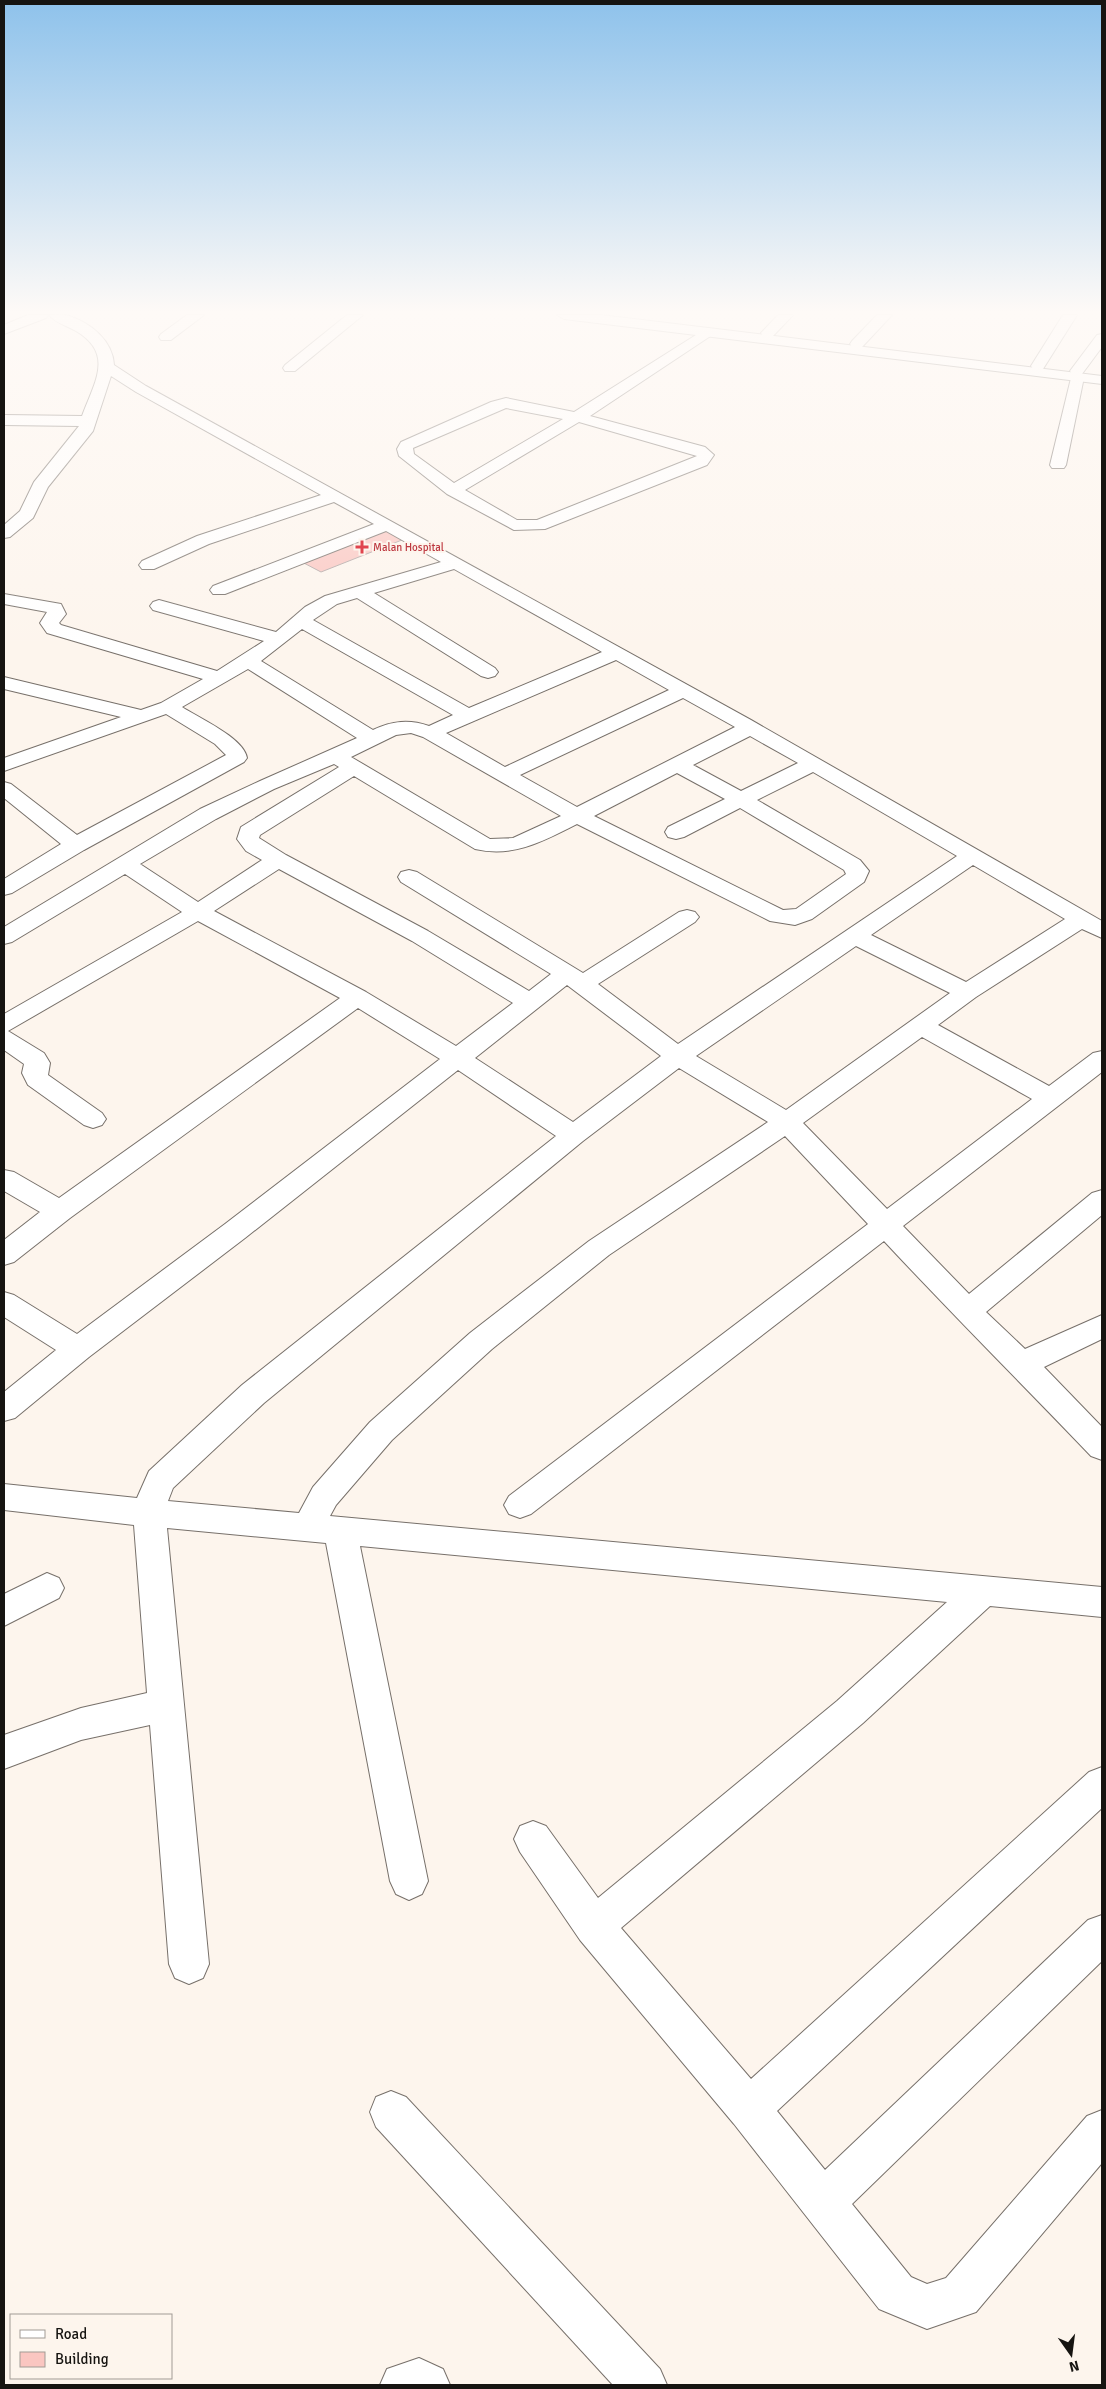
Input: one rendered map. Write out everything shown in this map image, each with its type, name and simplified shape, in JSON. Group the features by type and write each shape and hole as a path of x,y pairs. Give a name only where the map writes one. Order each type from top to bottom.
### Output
{"street":[{"path":"4,533 27,514 40,486 73,448 86,426"},
{"path":"209,426 749,728 1092,925"},
{"path":"448,426 407,445 404,449 407,456 452,490 514,524 539,525 701,462 706,455 699,450 612,426"},
{"path":"452,490 561,426"},
{"path":"1058,465 1066,426"},
{"path":"148,565 203,540 335,496"},
{"path":"219,590 387,525"},
{"path":"4,765 168,707 248,661 279,639 312,611 331,600 456,563"},
{"path":"358,591 488,672"},
{"path":"4,599 54,608 57,614 49,623 54,629 220,678"},
{"path":"160,606 279,639"},
{"path":"302,621 468,716"},
{"path":"430,733 553,678 615,653"},
{"path":"248,661 371,738"},
{"path":"4,682 143,716"},
{"path":"505,775 583,736 682,691"},
{"path":"4,888 76,845 237,758 236,752 222,740 168,707"},
{"path":"530,1002 420,936 254,846 248,838 250,832 344,761 371,738 402,727 412,727 430,733 578,816 778,916 786,918 804,914 856,877 858,871 852,865 742,800 677,765"},
{"path":"4,938 208,814 267,785 344,761 483,844 493,847 515,845 578,816 749,728"},
{"path":"676,832 812,764"},
{"path":"4,788 76,845"},
{"path":"189,1964 166,1705 154,1497 253,1394 574,1135 678,1056 973,855"},
{"path":"4,1024 198,912 278,860"},
{"path":"125,864 198,912 357,997 459,1059 574,1135"},
{"path":"409,877 575,979 678,1056 787,1122 999,1344 1022,1364 1100,1443"},
{"path":"4,1409 78,1349 235,1231 530,1002 687,917"},
{"path":"409,1881 322,1517 381,1431 480,1341 600,1248 787,1122 967,992 1092,925"},
{"path":"853,936 967,992"},
{"path":"4,1255 60,1211 357,997"},
{"path":"920,1025 1052,1099"},
{"path":"4,1038 35,1059 38,1063 35,1073 37,1079 92,1119"},
{"path":"520,1505 1102,1059"},
{"path":"4,1179 60,1211"},
{"path":"968,1311 1102,1200"},
{"path":"4,1303 78,1349"},
{"path":"1022,1364 1102,1326"},
{"path":"4,1497 154,1497 983,1592 1102,1602"},
{"path":"4,1611 47,1588"},
{"path":"594,1926 850,1712 983,1592"},
{"path":"4,1752 81,1724 166,1705"},
{"path":"749,2109 1102,1784"},
{"path":"533,1839 594,1926 749,2109 895,2293 927,2307 960,2296 1102,2131"},
{"path":"823,2202 1102,1934"},
{"path":"391,2112 644,2385"},
{"path":"403,2385 419,2381 427,2385"}],"building":[{"path":"386,528 407,538 321,572 300,561"}],"place":[{"name":"Malan Hospital","path":"362,547"}]}
